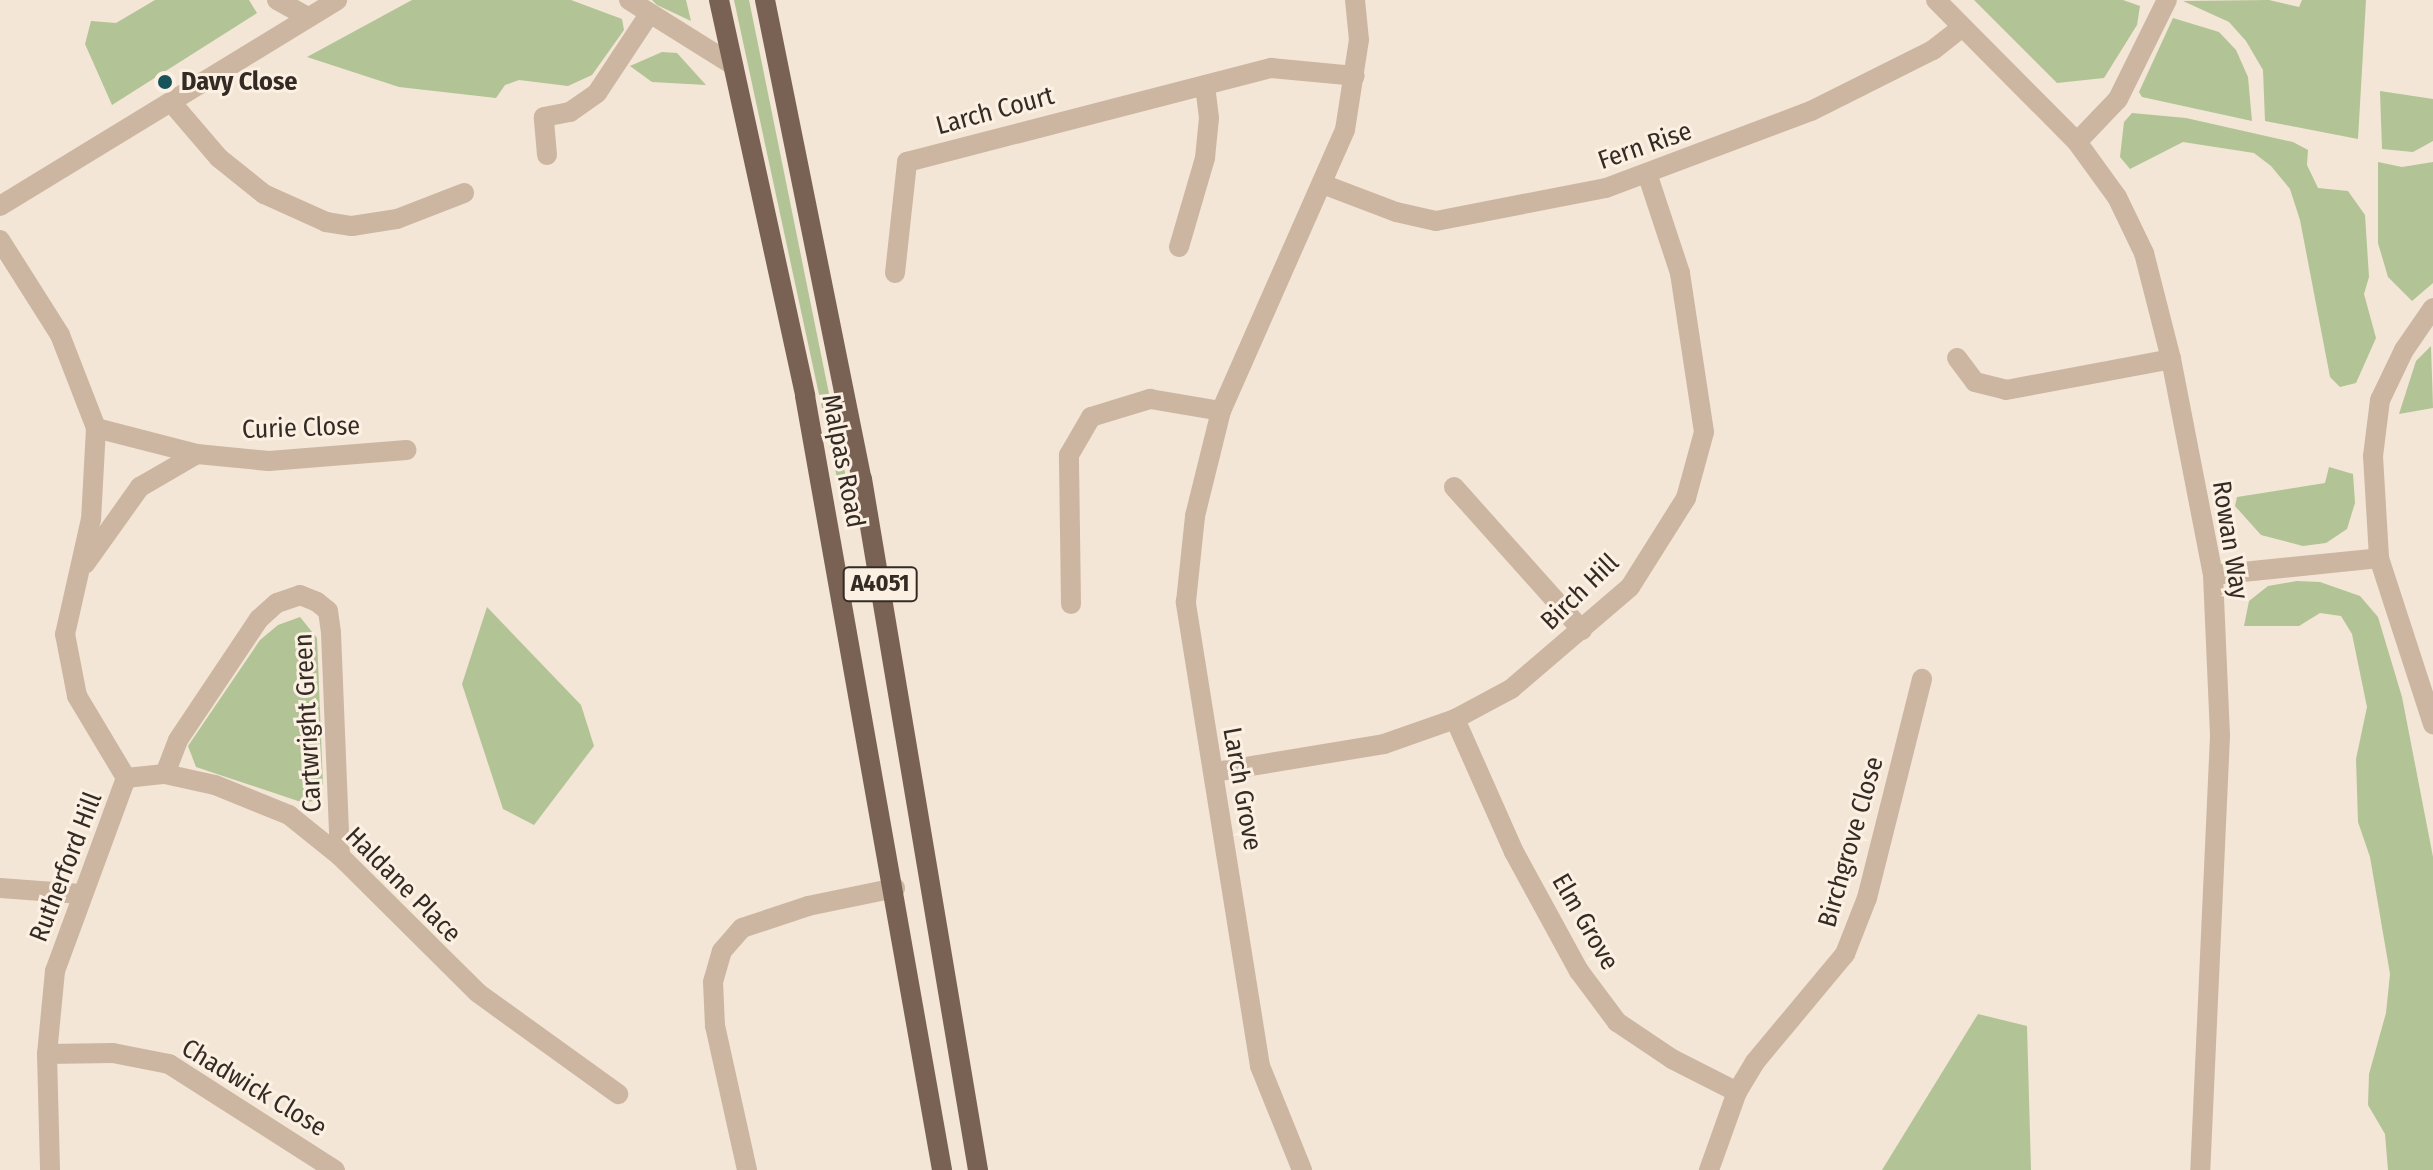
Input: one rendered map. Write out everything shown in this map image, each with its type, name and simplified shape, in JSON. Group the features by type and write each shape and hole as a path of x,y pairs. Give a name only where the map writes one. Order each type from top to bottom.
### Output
{"main road":[{"name":"Malpas Road","path":"719,0 805,396 895,888 942,1170"},
{"name":"Malpas Road","path":"765,0 862,479 978,1170"}],"street":[{"path":"277,0 308,17"},
{"path":"0,206 337,0"},
{"path":"629,0 648,16 733,65"},
{"name":"Larch Grove","path":"1302,1170 1260,1066 1186,602 1195,516 1221,411 1325,185 1345,130 1359,40 1355,0"},
{"name":"Rowan Way","path":"1936,0 2077,142 2117,197 2144,253 2171,359 2213,575 2220,736 2200,1170"},
{"path":"2077,142 2118,99 2152,39 2167,0"},
{"path":"547,155 544,117 570,112 597,93 648,16"},
{"name":"Fern Rise","path":"1325,185 1396,212 1436,221 1648,176 1811,111 1933,50 1962,27"},
{"name":"Larch Court","path":"895,273 907,162 1271,68 1355,76"},
{"path":"1179,247 1205,158 1209,118 1205,85"},
{"path":"171,102 219,158 264,194 326,222 352,226 397,219 464,193"},
{"name":"Birch Hill","path":"1215,772 1384,744 1455,719 1511,689 1630,587 1686,498 1704,432 1680,273 1648,176"},
{"name":"Rutherford Hill","path":"0,240 60,335 96,428 91,519 66,619 68,665 87,721 126,778 55,971 47,1054 50,1170"},
{"path":"2433,308 2404,350 2380,400 2373,456 2379,558 2433,724"},
{"path":"1957,358 1975,382 2006,390 2171,359"},
{"path":"1071,604 1069,455 1091,417 1150,399 1221,411"},
{"name":"Curie Close","path":"96,428 197,454 269,461 407,450"},
{"path":"76,576 140,487 197,454"},
{"path":"1454,487 1582,630"},
{"path":"2213,575 2379,558"},
{"name":"Cartwright Green","path":"165,774 178,740 259,619 277,603 300,595 317,602 328,611 331,633 340,856"},
{"name":"Birchgrove Close","path":"1709,1170 1737,1092 1755,1062 1845,954 1867,898 1922,679"},
{"name":"Elm Grove","path":"1455,719 1514,852 1579,971 1617,1022 1672,1059 1737,1092"},
{"name":"Haldane Place","path":"126,778 165,774 215,785 289,815 340,856 478,993 618,1094"},
{"path":"0,888 81,894"},
{"path":"747,1170 715,1026 713,982 722,951 742,928 808,906 895,888"},
{"name":"Chadwick Close","path":"47,1054 113,1053 169,1064 335,1170"}],"green space":[{"path":"155,0 249,0 257,13 112,105 85,44 91,21 116,23"},
{"path":"412,0 571,0 622,19 624,30 592,75 568,86 519,80 505,85 496,98 399,87 307,57"},
{"path":"652,0 686,0 691,21 657,5"},
{"path":"734,0 749,0 853,512 845,515"},
{"path":"1974,0 2123,0 2140,6 2137,25 2104,78 2057,83"},
{"path":"2269,0 2299,7 2302,0 2366,0 2358,139 2265,121 2263,70 2246,41 2229,22 2183,1"},
{"path":"2173,18 2219,32 2236,50 2248,77 2252,121 2142,97 2139,92"},
{"path":"662,52 677,53 706,85 652,82 630,66"},
{"path":"2380,91 2433,99 2433,141 2413,152 2382,149"},
{"path":"2132,113 2186,118 2293,142 2308,150 2307,165 2318,188 2348,191 2365,215 2369,277 2364,294 2376,338 2356,383 2340,387 2330,377 2300,220 2290,189 2271,166 2254,153 2183,142 2130,169 2120,157 2124,122"},
{"path":"2378,162 2402,167 2433,162 2433,283 2412,301 2388,277 2378,243"},
{"path":"2431,346 2433,408 2399,414 2416,361"},
{"path":"2329,467 2353,474 2355,503 2347,529 2326,543 2303,546 2261,535 2235,506 2237,497 2325,483"},
{"path":"2297,581 2320,582 2360,596 2378,617 2402,697 2433,857 2433,1170 2388,1170 2385,1134 2368,1105 2369,1074 2386,1013 2390,974 2370,857 2358,822 2356,759 2367,707 2352,634 2341,616 2320,613 2299,626 2244,626 2249,601 2268,586"},
{"path":"487,607 581,705 594,746 534,825 503,809 462,684"},
{"path":"300,617 317,638 323,784 313,801 304,803 196,767 188,746 260,640 278,625"},
{"path":"1978,1014 2027,1026 2031,1170 1882,1170"}],"place":[{"name":"Davy Close","path":"165,82"}]}
